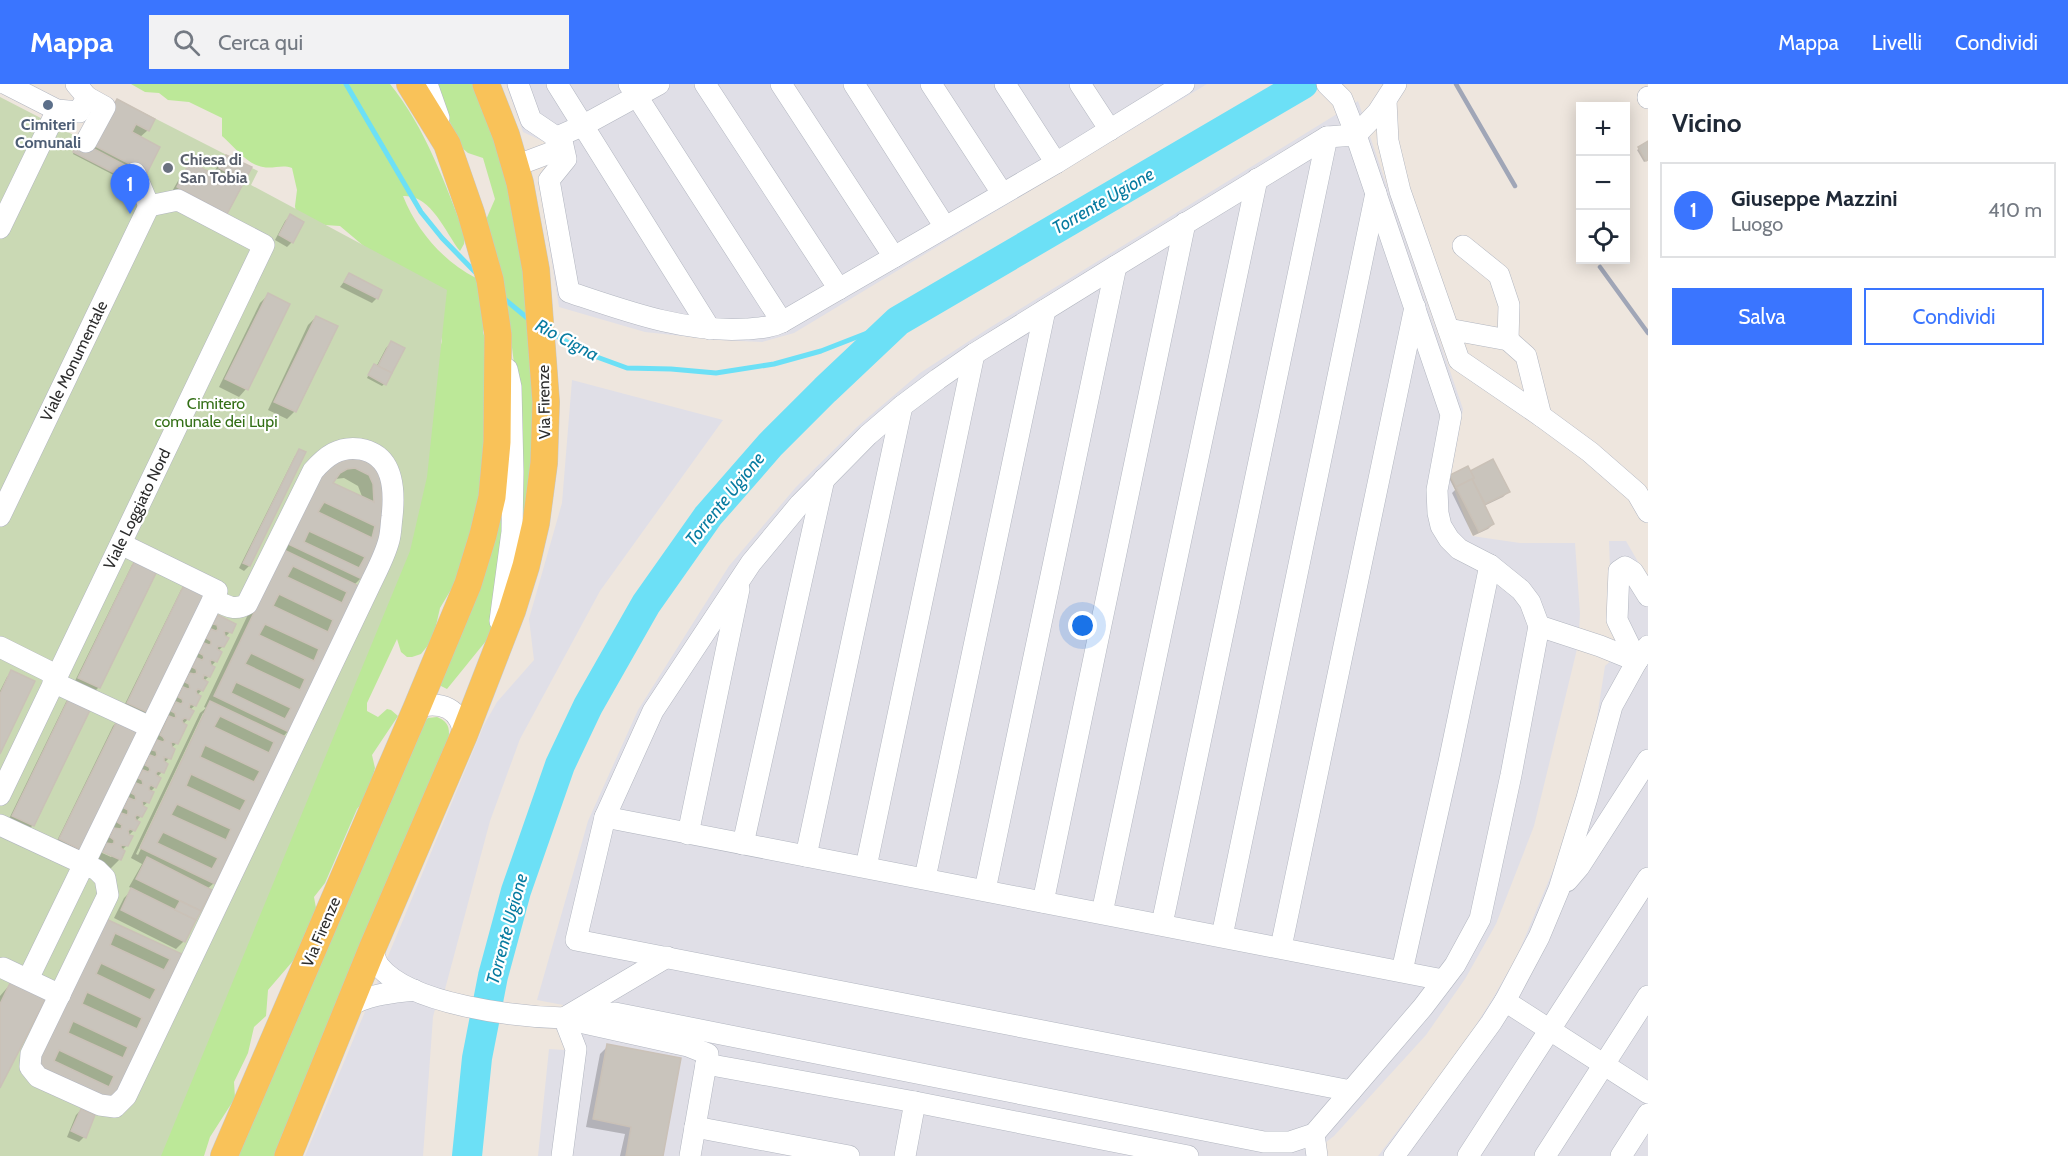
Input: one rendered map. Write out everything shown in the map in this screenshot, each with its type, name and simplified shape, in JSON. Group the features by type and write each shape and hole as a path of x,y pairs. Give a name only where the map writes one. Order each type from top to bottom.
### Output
{"main road":[{"name":"Via Firenze","path":"224,1156 468,584 492,497 497,442 497,326 490,280 474,221 447,144 410,84"},
{"name":"Via Firenze","path":"288,1156 372,949 464,735 520,588 536,523 544,463 546,402 540,308 533,246 515,166 486,84"}],"street":[{"path":"6,84 57,110 79,112 82,91 105,106 86,142"},
{"name":"Via Firenze","path":"427,84 447,144"},
{"path":"518,84 531,120 562,141 566,159 549,180 569,292 648,318 720,331 772,327 782,322 1110,130 1159,91 1184,84"},
{"path":"557,84 710,329"},
{"path":"557,137 584,125 633,90 659,84"},
{"path":"705,84 839,289"},
{"path":"782,84 894,257"},
{"path":"854,84 945,227"},
{"path":"931,84 1002,193"},
{"path":"1005,84 1056,163"},
{"path":"1080,84 1110,130"},
{"path":"372,949 379,966 400,983 452,1003 529,1017 564,1018 615,1013 1255,1141 1286,1142 1314,1134 1411,1022 1465,949 1477,925 1483,906 1539,626 1534,609 1516,585 1490,565 1459,549 1449,539 1442,526 1438,513 1437,490 1451,415 1356,135 1342,99 1327,84"},
{"path":"633,90 782,322"},
{"path":"1351,1091 576,940 605,818 653,711 741,576 769,540 824,478 902,406 974,354 1327,137 1356,135 1378,112 1391,92"},
{"path":"1391,92 1388,141 1400,191 1459,360 1590,452 1637,493 1648,512"},
{"path":"0,228 57,110"},
{"path":"515,166 555,151 557,137"},
{"path":"1162,924 1327,137"},
{"path":"135,173 149,206"},
{"path":"1102,913 1257,179"},
{"path":"1222,936 1376,193"},
{"name":"Viale Loggiato Nord","path":"0,795 264,245 178,200 149,206"},
{"name":"Viale Monumentale","path":"0,516 149,206"},
{"path":"1043,902 1185,223"},
{"path":"1463,246 1499,275 1509,305 1508,340"},
{"path":"985,890 1116,266"},
{"path":"1281,947 1415,306"},
{"path":"925,878 1045,310"},
{"name":"Via Firenze","path":"497,326 511,387 513,505 512,532 497,649"},
{"path":"1449,329 1508,340 1526,356 1541,416"},
{"path":"866,867 974,354"},
{"path":"806,856 902,406"},
{"path":"0,825 97,870 105,878 108,895 31,1054 30,1067 38,1077 100,1105 115,1107 126,1096 390,539 394,494 390,475 376,454 354,448 333,452 323,460 313,471 247,604 239,609 231,608 213,599"},
{"path":"743,844 824,478"},
{"path":"28,979 217,591 121,544"},
{"path":"1402,971 1490,565"},
{"path":"1643,653 1617,620 1619,571 1625,567 1633,572 1648,596"},
{"path":"688,834 741,576"},
{"path":"1539,626 1600,646 1643,653"},
{"path":"0,646 55,679 150,727"},
{"path":"1394,1156 1505,1001 1539,937 1559,889 1612,706 1643,653"},
{"path":"417,707 434,705 452,711 459,718 464,735"},
{"path":"1559,889 1579,867 1648,760"},
{"path":"605,818 925,878 1443,980"},
{"path":"1468,1156 1648,878"},
{"path":"564,1018 667,957"},
{"path":"1,969 60,995"},
{"path":"349,1006 376,994 414,990"},
{"path":"1545,1156 1648,996"},
{"path":"1505,1001 1648,1093"},
{"path":"564,1018 688,1046 708,1054 690,1156"},
{"path":"562,1156 576,1048 564,1018"},
{"path":"706,1064 915,1102 1188,1156"},
{"path":"905,1156 915,1102"},
{"path":"1621,1156 1648,1114"},
{"path":"695,1127 849,1156"},
{"path":"1314,1134 1317,1156"}],"shaded area":[{"path":"506,84 1207,84 794,333 762,342 645,332 559,307 539,180 554,164 549,144 523,132"},
{"path":"1358,101 1463,409 1450,479 1472,536 1520,543 1575,543 1580,614 1578,645 1534,826 1496,924 1465,979 1426,1035 1334,1136 1308,1156 538,1156 549,1049 565,1050 566,1035 556,1030 563,1005 537,1000 588,821 638,710 729,566 796,487 858,426 920,373"},
{"path":"572,380 723,420 600,591 520,739 490,821 444,993 439,994 433,1017 423,1156 305,1156 484,725 497,702 534,660 529,619 562,503"},
{"path":"1609,541 1626,541 1648,579 1648,1156 1378,1156 1462,1047 1493,998 1517,956 1557,861 1585,769 1596,724 1605,666 1614,658 1623,644 1611,598"}],"green space":[{"path":"131,84 390,84 414,118 442,176 465,235 460,251 436,216 422,201 403,196 416,221 432,244 453,263 476,278 483,304 483,332 491,359 483,516 455,583 440,608 433,639 421,654 407,657 401,652 397,639 367,703 367,711 378,717 387,709 398,716 372,755 375,768 366,798 357,809 325,883 314,897 316,908 298,955 268,990 266,1016 254,1027 248,1053 234,1082 235,1098 210,1137 204,1156 0,1156 0,1097 439,351 442,341 441,333 372,253 340,226 325,225 296,214 297,190 292,168 263,167 251,162 222,136 222,118 189,102 168,100 159,93 145,92"},
{"path":"433,84 479,84 527,246 538,468 518,539 518,395 508,316 485,222 495,199 483,158 468,153 461,147"},
{"name":"Cimitero comunale dei Lupi","path":"0,97 93,145 117,99 258,171 251,185 447,290 427,477 410,551 161,1156 0,1156"},
{"path":"505,491 498,587 490,636 447,689 437,684"},
{"path":"437,717 448,727 448,743 279,1156 238,1156 420,727 428,718"}],"building":[{"path":"117,99 155,119 149,131 136,124 132,132 160,147 147,173 93,145"},
{"path":"79,141 138,172 132,182 73,152"},
{"path":"1648,141 1648,160 1646,161 1638,147"},
{"path":"226,155 252,167 227,214 177,187 190,162 223,179 227,172 219,168"},
{"path":"290,214 304,222 293,243 279,235"},
{"path":"349,273 382,290 378,299 344,282"},
{"path":"268,293 290,304 248,390 225,379"},
{"path":"316,316 338,326 296,412 274,402"},
{"path":"391,341 405,348 392,373 378,366"},
{"path":"374,364 392,373 386,385 368,375"},
{"path":"299,449 306,452 250,566 243,563"},
{"path":"345,456 366,457 386,482 378,544 362,579 288,544 314,489 327,468","holes":["355,468 369,475 373,484 374,502 333,483 340,473","324,502 375,526 372,538 318,512","309,531 365,557 359,568 304,542"]},
{"path":"1493,459 1510,492 1485,504 1470,471"},
{"path":"1468,466 1474,478 1456,487 1450,475"},
{"path":"1472,479 1494,524 1479,532 1456,487"},
{"path":"284,550 359,586 289,732 214,696","holes":["293,566 347,592 342,603 287,577","279,594 333,620 328,632 273,606","265,624 319,649 314,661 259,635","251,653 305,679 300,690 245,664","236,682 291,708 285,719 231,693"]},
{"path":"136,558 158,569 100,688 78,678"},
{"path":"185,583 207,594 149,713 127,703"},
{"path":"218,615 236,624 232,633 224,632 229,638 224,647 218,646 217,649 222,652 217,662 210,661 215,667 210,677 204,675 203,679 208,682 203,691 198,689 196,691 201,696 196,706 190,704 189,708 194,711 189,720 185,718 182,720 187,725 178,744 171,743 175,749 171,759 164,757 164,761 168,764 164,773 158,771 156,773 161,778 156,788 151,785 149,787 149,790 154,792 149,803 142,802 147,808 142,817 137,815 135,817 140,822 135,831 130,829 128,831 129,835 133,836 128,846 121,845 125,851 121,860 103,852 107,843 114,843 110,837 114,828 121,829 122,825 117,822 121,813 127,815 128,813 128,810 124,808 129,798 136,799 131,793 136,783 143,784 138,778 143,770 148,772 150,770 145,765 150,755 155,757 157,755 156,751 152,750 157,740 163,742 165,740 160,735 169,716 176,717 171,711 176,702 181,704 183,702 178,697 183,687 190,688 185,682 190,673 197,673 192,667 197,658 202,660 204,658 199,653 204,643 211,644 211,641 206,638 211,629 216,631 218,629 217,625 213,624"},
{"path":"11,670 35,681 0,754 0,694"},
{"path":"70,696 92,706 34,826 12,816"},
{"path":"210,701 286,737 215,884 140,848","holes":["220,716 274,742 269,753 214,727","205,745 260,771 254,782 200,757","191,774 246,800 240,811 186,786","177,804 231,829 226,840 171,815","163,832 218,858 212,869 157,843"]},
{"path":"118,719 140,730 81,850 59,839"},
{"path":"147,857 212,890 201,911 136,879"},
{"path":"131,888 196,920 185,942 121,910"},
{"path":"180,901 201,911 196,920 175,910"},
{"path":"106,919 182,954 113,1101 37,1065","holes":["115,933 170,959 164,970 110,945","101,963 156,989 150,1000 96,974","87,992 142,1018 137,1029 82,1004","73,1021 128,1047 123,1058 68,1033","59,1050 114,1076 109,1087 54,1061"]},
{"path":"12,979 46,998 0,1088 0,1004"},
{"path":"607,1044 681,1058 663,1156 626,1156 631,1127 593,1119"},
{"path":"81,1109 95,1115 86,1138 71,1131"}],"waterway":[{"name":"Rio Cigna","path":"346,84 421,212 442,238 477,274"},
{"name":"Torrente Ugione","path":"467,1156 477,1058 493,976 516,891 560,765 588,706 646,604 708,516 770,445 898,321 1303,84"},
{"name":"Rio Cigna","path":"502,297 531,321"},
{"name":"Rio Cigna","path":"550,332 586,353 627,368 716,373 774,364 821,351 898,321"}],"railway":[{"path":"1456,84 1515,186"},
{"path":"1600,267 1648,333"}],"place":[{"name":"Cimiteri Comunali","path":"48,105"},
{"name":"Chiesa di San Tobia","path":"168,168"},
{"name":"Giuseppe Mazzini","path":"130,214"}]}
